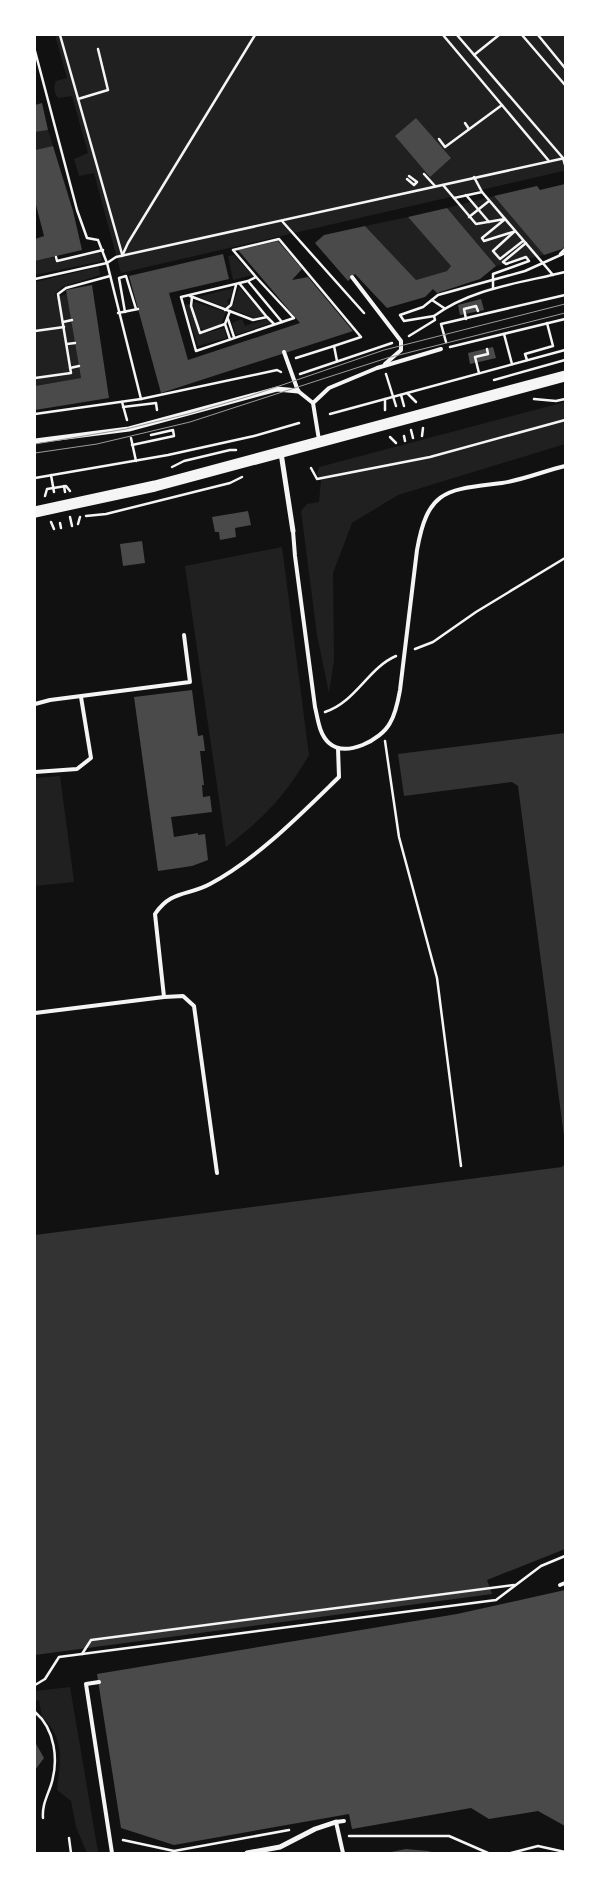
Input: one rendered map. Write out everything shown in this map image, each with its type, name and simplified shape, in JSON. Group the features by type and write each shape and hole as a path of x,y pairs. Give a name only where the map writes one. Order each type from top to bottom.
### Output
{"main road":[{"path":"35,512 155,486 565,376"}],"street":[{"path":"35,441 129,429 277,389 298,391"},
{"path":"281,452 293,532"},
{"path":"247,1853 280,1847 315,1829 336,1822"}],"lane":[{"path":"352,277 401,341 401,350 384,366"},
{"path":"313,403 329,388 384,366 441,349"},
{"path":"284,352 298,391 313,403 320,442"},
{"path":"293,532 294,556 317,714 324,737 328,743 338,748 366,743 384,732 396,709 420,531 429,509 436,500 457,489 504,482 565,466"},
{"path":"35,704 50,700 190,682 184,635"},
{"path":"35,772 77,769 91,758 81,697"},
{"path":"164,997 155,914 163,902 209,885 255,853 298,816 339,777 338,748"},
{"path":"35,1013 183,996 194,1006 217,1173"},
{"path":"560,1585 565,1583"},
{"path":"99,1682 86,1684 112,1853"},
{"path":"342,1853 336,1822 344,1821"}],"path":[{"path":"60,35 122,256"},
{"path":"122,256 128,243 255,35"},
{"path":"443,35 549,161"},
{"path":"457,35 564,158 565,166"},
{"path":"474,55 499,35"},
{"path":"522,35 565,85"},
{"path":"538,35 565,68"},
{"path":"78,99 108,90 98,48"},
{"path":"35,51 80,220 87,238 98,240 107,263 118,313 142,399"},
{"path":"439,139 446,147 502,104"},
{"path":"465,122 470,129"},
{"path":"35,279 107,263 122,256 564,158"},
{"path":"424,174 435,186"},
{"path":"408,177 421,189"},
{"path":"474,177 489,201 553,275"},
{"path":"443,184 476,224 505,218"},
{"path":"453,198 482,192"},
{"path":"466,195 489,222"},
{"path":"469,217 489,201"},
{"path":"505,218 482,238 484,241 515,231"},
{"path":"282,220 364,313"},
{"path":"515,231 493,251 500,259 525,242"},
{"path":"256,276 248,281 181,297 196,351 294,318 233,250 279,240 361,337 287,360"},
{"path":"492,288 494,274 529,260 526,257 506,264 503,262 525,242"},
{"path":"558,255 565,248"},
{"path":"56,257 57,261 102,250"},
{"path":"565,253 525,271 493,278 438,295 423,307 400,315 404,321 434,316 444,308 492,288 565,272"},
{"path":"35,378 70,373 58,294 66,288 110,276"},
{"path":"118,313 125,312 137,309 126,276 119,278 125,312"},
{"path":"248,281 282,322"},
{"path":"225,310 231,305 237,284"},
{"path":"237,284 275,325"},
{"path":"565,295 441,324 447,348 565,319"},
{"path":"190,296 254,320 266,317"},
{"path":"190,296 191,306 200,333 225,324"},
{"path":"432,300 444,308"},
{"path":"466,318 464,309 476,306 478,311"},
{"path":"230,311 225,324 230,339"},
{"path":"35,414 142,399 277,370 293,377 401,341 434,320 434,316"},
{"path":"227,317 234,337"},
{"path":"63,322 72,320"},
{"path":"527,360 525,354 553,346 547,323"},
{"path":"35,331 64,327"},
{"path":"504,334 513,364"},
{"path":"67,344 76,343"},
{"path":"334,346 337,361"},
{"path":"479,373 475,357 488,354 487,349"},
{"path":"330,414 565,350"},
{"path":"70,368 79,366"},
{"path":"384,366 396,406"},
{"path":"407,393 413,400"},
{"path":"401,395 404,403"},
{"path":"385,399 385,408"},
{"path":"122,402 126,419"},
{"path":"123,407 156,403 158,410"},
{"path":"311,468 317,479 430,457 565,420"},
{"path":"35,478 136,461 222,443 299,423"},
{"path":"422,435 423,428"},
{"path":"132,445 174,436 173,430"},
{"path":"412,431 414,438"},
{"path":"404,436 405,441"},
{"path":"390,437 396,443"},
{"path":"131,439 136,461"},
{"path":"222,443 224,450"},
{"path":"51,475 54,490"},
{"path":"46,494 47,490 54,490 64,486 67,490"},
{"path":"70,519 72,526"},
{"path":"78,524 80,519"},
{"path":"60,523 61,528"},
{"path":"52,524 54,529"},
{"path":"317,714 337,707 359,690 385,661 433,642 476,612 565,558"},
{"path":"384,732 399,837 437,978 461,1166"},
{"path":"35,1685 45,1678 58,1657 496,1600 541,1566 565,1556"},
{"path":"82,1654 92,1640 516,1584"},
{"path":"35,1712 48,1727 53,1744 52,1783 42,1806 42,1818"},
{"path":"122,1840 174,1850 290,1830"},
{"path":"339,1836 449,1836 488,1853"},
{"path":"69,1838 71,1853"},
{"path":"511,1853 538,1846 565,1852"}],"shaded area":[{"path":"55,35 565,35 565,173 563,171 121,273 94,173 79,176 74,159 88,153 72,96 58,98 55,92 54,85 56,81 67,78"},
{"path":"48,130 53,146 35,150 35,132"},
{"path":"494,196 544,255 496,266 447,208"},
{"path":"408,217 451,266 447,271 416,280 365,226"},
{"path":"100,251 102,261 35,275 35,261 54,257 55,262"},
{"path":"234,255 252,275 233,280 228,256"},
{"path":"99,267 100,275 62,287 55,294 56,297 67,294 81,378 35,386 35,282"},
{"path":"239,287 264,315 255,318 229,308 233,305"},
{"path":"233,288 231,297 227,301 229,305 225,307 198,297"},
{"path":"195,302 226,312 221,324 204,330 199,328 193,305"},
{"path":"189,304 199,335 224,328 227,338 198,346 185,305"},
{"path":"242,319 245,326 267,319 271,323 236,335 232,323"},
{"path":"565,402 565,444 398,495 352,523 333,573 334,660 329,693 317,635 301,511 307,504 319,502 321,480 317,474 319,467"},
{"path":"282,547 309,755 292,782 273,806 226,847 185,566"},
{"path":"565,733 565,1144 518,786 512,782 404,796 398,754"},
{"path":"60,776 74,882 35,886 35,778"},
{"path":"565,1164 565,1549 487,1580 492,1594 35,1655 35,1235 562,1167"},
{"path":"70,1687 98,1852 87,1853 76,1827 71,1801 57,1790 60,1760 58,1742 50,1726 42,1717 39,1700 35,1701 35,1691"}],"building":[{"path":"42,103 48,130 35,132 35,105"},
{"path":"416,118 451,158 430,177 395,136"},
{"path":"53,146 73,211 82,250 35,261 35,239 44,236 35,201 35,150"},
{"path":"565,184 565,246 562,249 544,255 494,196 537,186 540,190"},
{"path":"447,208 496,266 480,279 437,293 433,289 425,297 387,308 355,274 348,281 315,243 324,235 365,226 416,280 447,271 451,266 408,217"},
{"path":"278,241 302,269 292,280 308,277 353,331 161,393 129,276 223,254 229,279 169,293 188,360 300,323 238,250"},
{"path":"92,285 109,398 35,410 35,386 81,378 66,290"},
{"path":"481,299 484,310 460,315 458,305"},
{"path":"493,347 496,358 470,364 468,353"},
{"path":"248,511 251,525 235,528 236,537 220,540 219,532 215,532 212,517"},
{"path":"142,541 145,563 123,566 120,544"},
{"path":"192,690 198,736 203,735 205,751 200,751 204,785 202,785 203,797 210,796 212,812 171,817 174,837 198,833 198,835 205,834 208,860 192,866 158,871 134,697"},
{"path":"565,1590 565,1826 538,1811 489,1819 471,1808 352,1829 349,1814 174,1845 121,1828 97,1674 457,1614"},
{"path":"35,1742 44,1758 35,1770"},
{"path":"406,1849 428,1851 435,1853 386,1853"}],"tram line":[{"path":"35,444 126,429 188,414 250,396 384,350 565,304"},
{"path":"35,453 97,444 190,422 387,358 565,313"}]}
